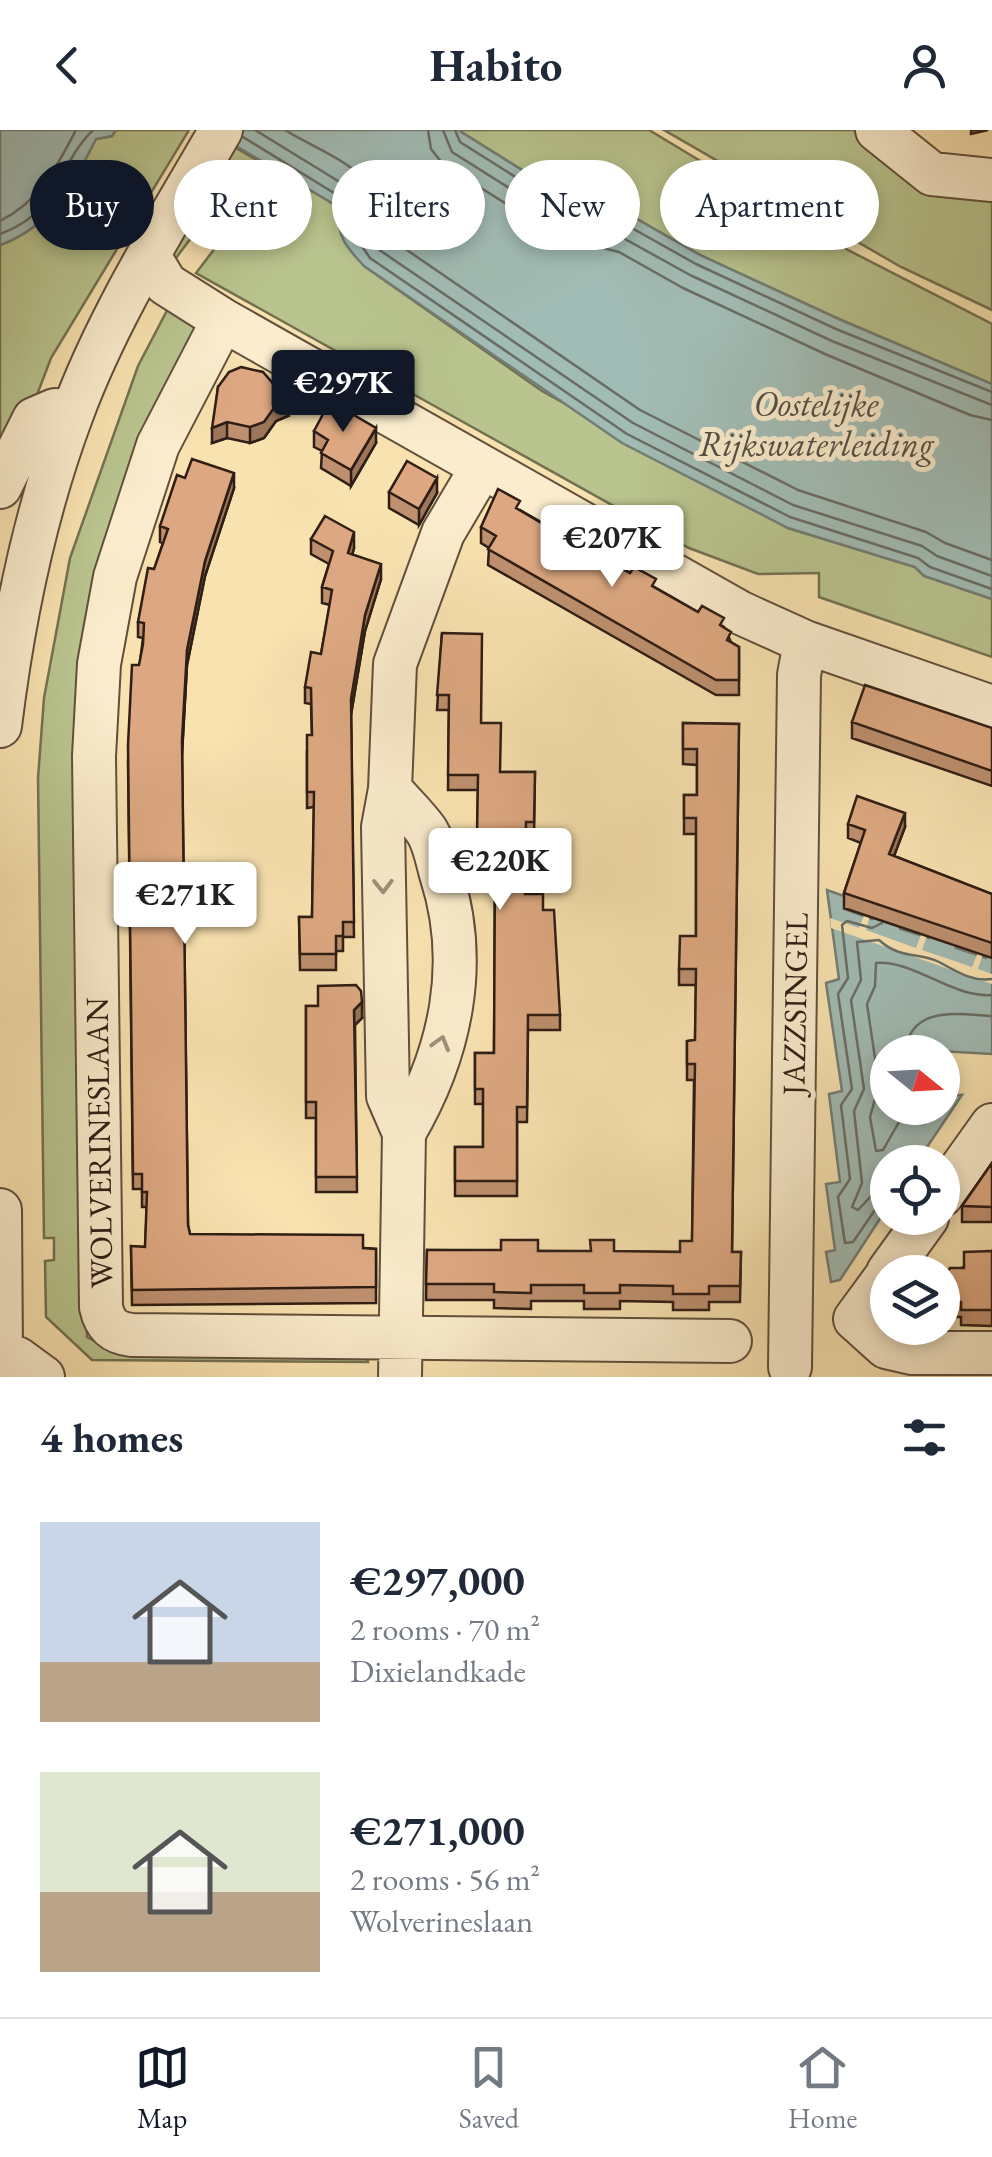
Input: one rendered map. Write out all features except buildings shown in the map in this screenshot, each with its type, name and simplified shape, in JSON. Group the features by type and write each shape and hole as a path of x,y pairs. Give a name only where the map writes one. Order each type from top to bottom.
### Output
{"street":[{"path":"877,130 932,174 992,180"},
{"path":"0,726 27,558 72,413 149,256 216,137"},
{"path":"149,256 166,284 223,320 741,613 805,642 992,707"},
{"name":"WOLVERINESLAAN","path":"223,320 158,445 115,578 99,664 94,756 101,1307 110,1328 132,1335 400,1357"},
{"path":"0,487 34,419 54,410 72,413"},
{"path":"482,467 443,533 395,664 390,789 382,828 388,1096 404,1133 400,1357 730,1341"},
{"name":"JAZZSINGEL","path":"790,1374 798,675 805,642"},
{"path":"390,789 428,833 453,909 458,959 451,1010 426,1096 404,1133"},
{"path":"960,1170 992,1125"},
{"path":"0,1210 0,1356 17,1358 43,1377"},
{"path":"870,1299 856,1320 870,1333"},
{"path":"884,1345 912,1352 992,1353"}],"green space":[{"path":"116,130 189,130 154,188 154,160 84,160 96,139 112,136"},
{"path":"458,130 649,130 699,160 660,160 660,232 640,221 640,160 506,160"},
{"path":"664,130 862,130 992,189 992,310 872,250 879,250 879,160 716,160"},
{"path":"229,144 257,160 221,160"},
{"path":"312,191 332,203 332,250 358,250 364,266 542,391 788,528 915,567 924,576 992,599 992,657 819,597 819,573 758,574 689,548 196,273 214,250 312,250"},
{"path":"30,229 30,250 116,250 51,358 32,408 0,465 0,245"},
{"path":"691,250 848,250 992,324 992,384 841,320"},
{"path":"172,301 198,322 86,737 87,1337 105,1346 367,1356 368,1362 92,1360 46,1317 45,1261 54,1260 54,1238 44,1238 38,778 44,698 70,558 138,366"}],"water":[{"path":"0,130 116,130 112,136 96,139 84,160 30,160 30,229 0,245"},
{"name":"Oostelijke Rijkswaterleiding","path":"209,130 458,130 506,160 505,250 640,250 640,221 660,232 660,250 691,250 992,384 992,599 924,576 915,567 788,528 622,443 364,266 350,250 485,250 485,160 332,160 332,203 312,191 312,160 259,160"},
{"path":"827,890 847,897 844,909 872,919 877,908 903,917 900,929 929,938 934,928 960,936 956,948 986,958 992,948 992,1054 960,1052 960,1035 870,1035 870,1125 942,1125 928,1145 870,1145 870,1234 840,1280 831,1282 826,1252 835,1250 826,1184 840,1182 829,1094 842,1091 826,983 839,979"}],"pier":[{"path":"865,913 870,915 866,930 916,948 922,932 927,935 922,950 972,967 978,952 983,954 978,969 992,974 992,984 831,928 830,918 859,928"}]}
